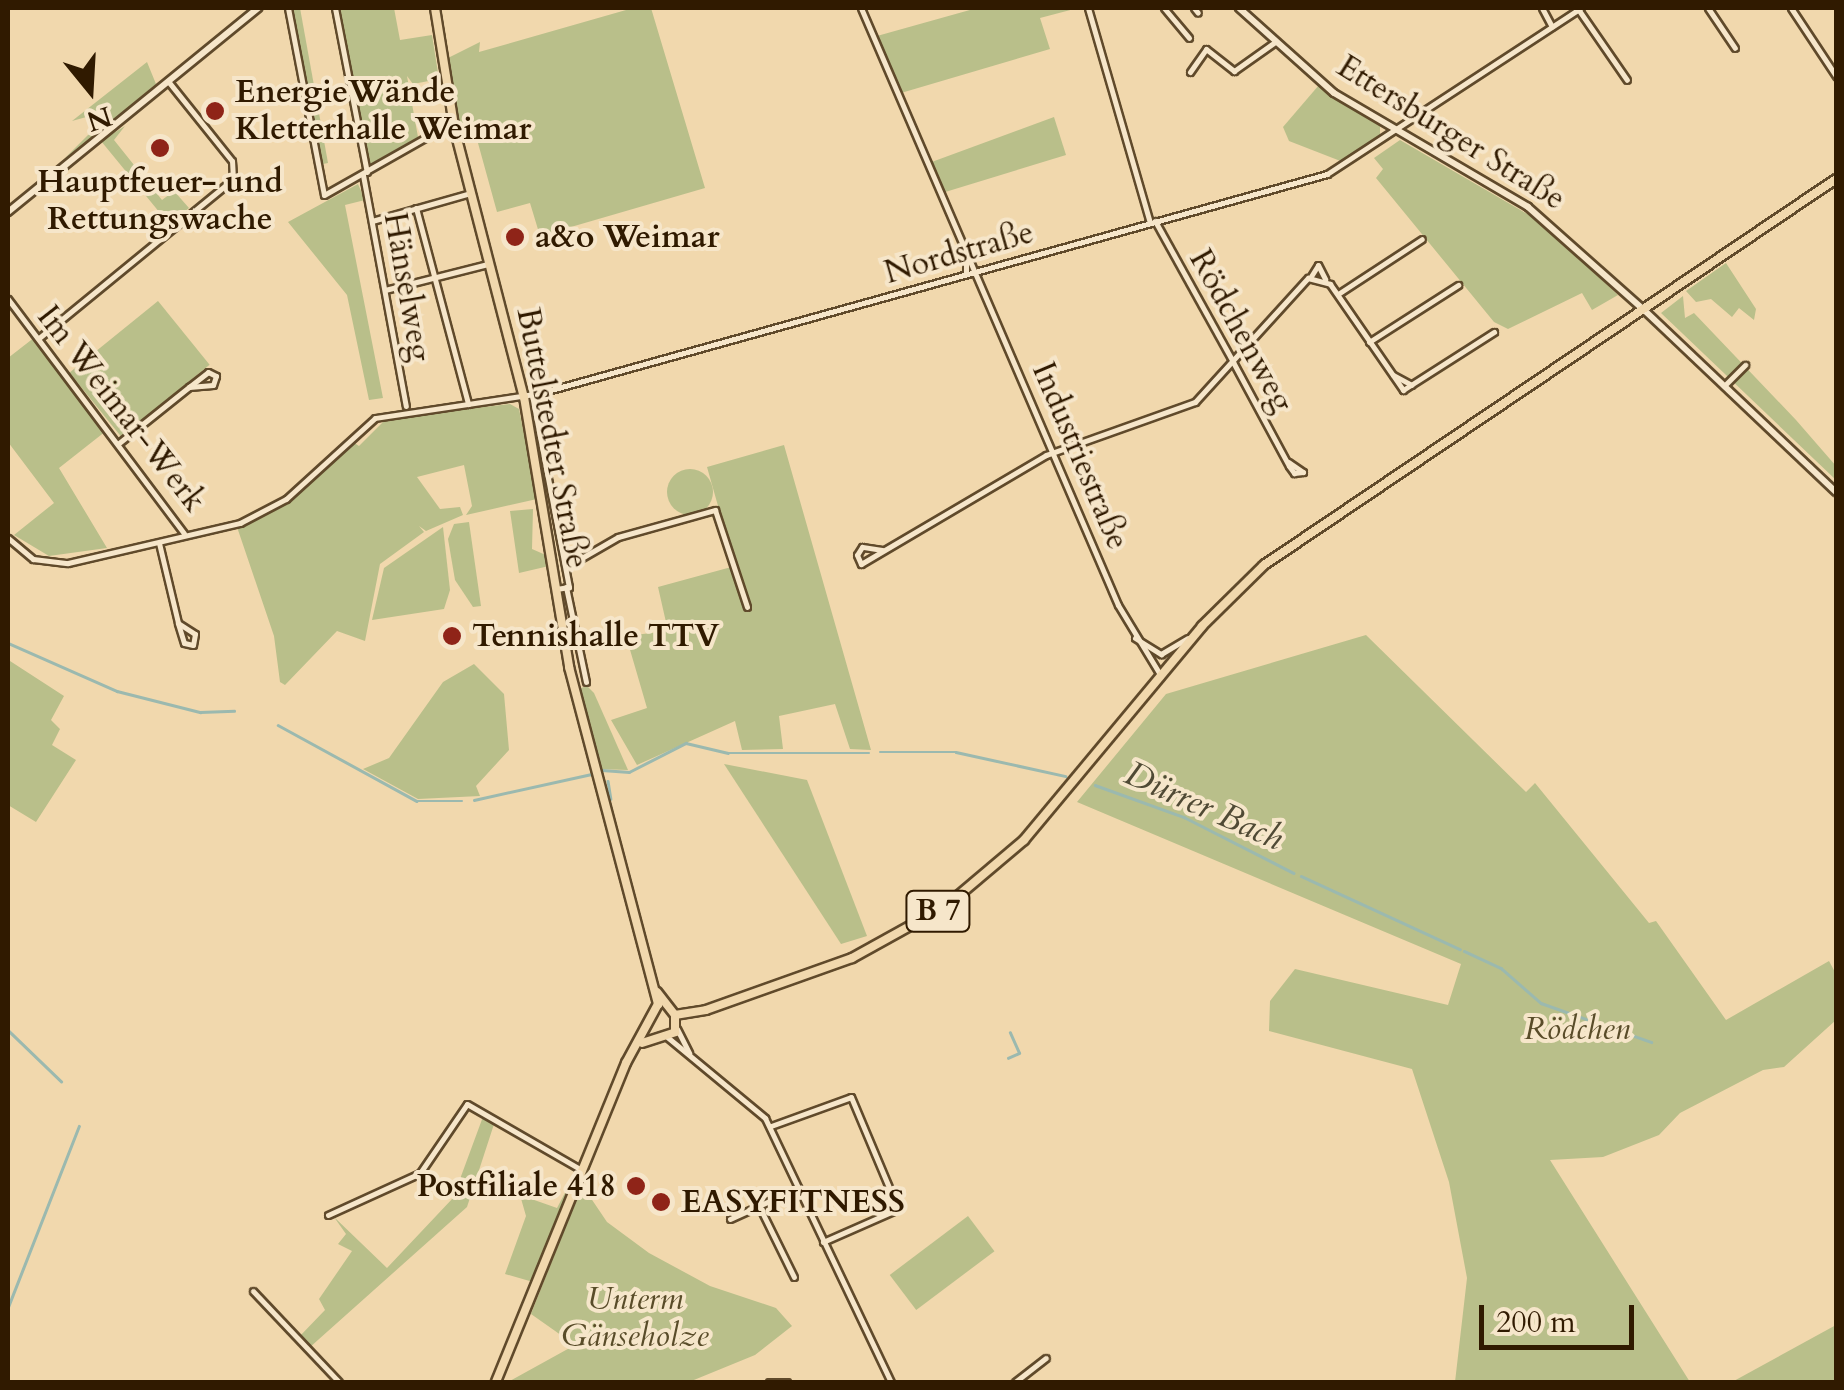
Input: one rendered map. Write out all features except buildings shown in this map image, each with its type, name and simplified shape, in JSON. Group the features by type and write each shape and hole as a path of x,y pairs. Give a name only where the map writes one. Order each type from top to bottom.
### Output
{"main road":[{"name":"Buttelstedter Straße","path":"435,8 453,122 528,396 561,588 569,668 657,992"},
{"name":"B 7","path":"677,1028 706,1010 852,958 946,906 1024,840 1202,626 1292,544 1836,180"},
{"path":"636,1047 677,1028 672,1012 657,992"},
{"path":"496,1382 636,1047 658,1013 657,992"},
{"name":"B 7","path":"672,1012 706,1010"},
{"path":"658,1013 672,1012"},
{"path":"653,1023 663,1035"}],"street":[{"path":"8,212 258,8"},
{"path":"288,8 324,195 453,122"},
{"name":"Hänselweg","path":"336,8 406,406"},
{"name":"Industriestraße","path":"861,8 965,250 979,270 1130,632 1161,676"},
{"name":"Rödchenweg","path":"1088,8 1153,222 1288,462"},
{"path":"1164,8 1189,38"},
{"name":"Ettersburger Straße","path":"1239,8 1334,93 1528,206 1836,492"},
{"path":"1542,8 1552,27"},
{"path":"1580,8 1626,80"},
{"name":"Nordstraße","path":"528,396 1344,168 1580,8"},
{"path":"1708,8 1735,48"},
{"path":"1791,8 1836,76"},
{"path":"1190,72 1206,49 1234,71 1275,42"},
{"path":"39,338 233,178 230,158 168,81"},
{"path":"372,220 471,193"},
{"path":"416,208 468,404"},
{"path":"1338,294 1422,239"},
{"name":"Industriestraße","path":"965,250 966,274"},
{"path":"384,290 489,263"},
{"path":"882,550 859,548 861,564 1055,451 1176,414 1233,362 1318,265 1403,390 1494,332"},
{"path":"1310,278 1324,279"},
{"path":"1368,342 1458,286"},
{"name":"Im Weimar-Werk","path":"8,298 184,533 266,512 375,418 528,396"},
{"path":"1724,386 1745,365"},
{"path":"118,443 208,372 216,376 213,385 189,387"},
{"path":"1390,374 1412,385"},
{"path":"528,396 566,567 561,588"},
{"path":"566,567 618,537 715,510 747,607"},
{"path":"8,538 54,564 159,543 184,533"},
{"path":"159,543 178,623"},
{"name":"Buttelstedter Straße","path":"561,588 586,682"},
{"path":"1130,632 1161,654 1202,626"},
{"path":"677,1028 691,1056"},
{"path":"663,1035 747,1097 771,1126 822,1242 891,1382"},
{"path":"771,1126 850,1097 898,1209 822,1242"},
{"path":"328,1215 420,1173 471,1103 582,1170"},
{"path":"730,1219 798,1188"},
{"path":"759,1206 794,1276"},
{"path":"253,1291 339,1382"},
{"path":"1015,1382 1046,1358"},
{"path":"769,1382 787,1382"}],"green space":[{"path":"288,8 300,8 328,163 318,165"},
{"path":"340,8 394,8 400,40 432,35 439,79 413,84 407,76 418,137 369,165"},
{"path":"633,8 651,8 705,188 540,236 530,203 497,212 473,125 459,127 448,58 480,42 479,52"},
{"path":"977,8 1078,8 1040,18 1050,49 901,93 877,36"},
{"path":"147,62 156,84 108,124 104,119 102,129 64,159 98,125 90,116 72,121"},
{"path":"1319,85 1380,125 1380,138 1343,162 1289,141 1283,127"},
{"path":"1054,117 1066,155 942,193 929,163"},
{"path":"125,126 114,140 162,200 174,191 189,208 169,224 101,141"},
{"path":"1400,140 1536,219 1618,295 1592,310 1582,293 1508,329 1494,322 1376,178 1383,169 1374,158"},
{"path":"358,184 365,200 345,205 383,398 369,400 347,295 288,222"},
{"path":"1726,263 1756,309 1754,320 1739,308 1732,317 1711,299 1696,302 1686,291"},
{"path":"1683,296 1685,318 1694,313 1796,420 1836,466 1836,480 1661,313"},
{"path":"158,301 210,365 121,436 69,373"},
{"path":"35,337 106,431 59,468 107,548 49,556 14,535 54,503 8,442 8,358"},
{"path":"510,404 519,409 537,499 466,515 472,506 464,465 417,477 440,509 460,507 463,515 426,531 419,526 424,532 380,564 365,641 337,631 285,685 280,682 274,636 237,527 290,499 364,427 353,442 359,446 387,418"},
{"path":"784,445 871,750 850,749 835,704 779,716 783,749 742,750 735,721 637,765 611,720 647,708 626,636 668,631 658,587 735,566 707,467"},
{"path":"690,469 706,476 713,492 706,508 690,515 674,508 667,492 674,476"},
{"path":"533,509 532,549 548,556 549,566 519,573 510,511"},
{"path":"469,522 481,606 473,607 455,580 448,539 454,524"},
{"path":"443,527 450,590 444,609 372,620 384,568"},
{"name":"Rödchen","path":"1366,635 1526,792 1535,783 1649,923 1656,921 1726,1020 1829,961 1836,974 1836,1020 1784,1067 1763,1070 1680,1113 1659,1135 1603,1157 1550,1160 1690,1382 1455,1382 1467,1278 1449,1182 1412,1069 1269,1031 1270,1001 1295,969 1448,1005 1461,964 1077,802 1166,694"},
{"path":"10,661 64,696 51,720 60,729 52,745 76,760 36,822 8,805"},
{"path":"474,664 504,694 509,750 476,786 480,796 418,799 363,769 389,758 443,682"},
{"path":"587,686 594,693 628,770 600,769 578,689"},
{"path":"724,764 807,780 867,936 841,944"},
{"path":"484,1114 496,1118 467,1207 309,1348 299,1337 325,1310 319,1299 352,1251 338,1244 346,1234 334,1217 387,1268 453,1198"},
{"path":"576,1172 533,1282 505,1274 526,1216 520,1195 557,1208"},
{"name":"Unterm Gänseholze","path":"582,1185 607,1222 649,1253 710,1286 776,1308 792,1326 755,1355 689,1382 508,1382 575,1345 531,1314"},
{"path":"968,1216 994,1251 916,1310 890,1275"},
{"path":"1836,1325 1836,1382 1732,1382"}],"waterway":[{"name":"Dürrer Bach","path":"8,643 117,691 200,712 234,711"},
{"name":"Dürrer Bach","path":"278,725 417,801 462,801"},
{"name":"Dürrer Bach","path":"602,770 629,772 686,743 728,753 869,753"},
{"name":"Dürrer Bach","path":"880,752 956,752 1065,776"},
{"name":"Dürrer Bach","path":"474,800 591,774"},
{"path":"608,781 611,799"},
{"name":"Dürrer Bach","path":"1095,785 1184,817 1294,873"},
{"name":"Dürrer Bach","path":"1301,876 1460,949"},
{"name":"Dürrer Bach","path":"1464,951 1501,968 1541,1003 1651,1042"},
{"path":"8,1030 61,1081"},
{"path":"1008,1058 1019,1053 1010,1033"},
{"path":"8,1307 79,1126"}],"place":[{"name":"EnergieWände Kletterhalle Weimar","path":"215,111"},
{"name":"Hauptfeuer- und Rettungswache","path":"160,148"},
{"name":"a&o Weimar","path":"515,237"},
{"name":"Tennishalle TTV","path":"452,636"},
{"name":"Postfiliale 418","path":"636,1186"},
{"name":"EASYFITNESS","path":"661,1202"}]}
